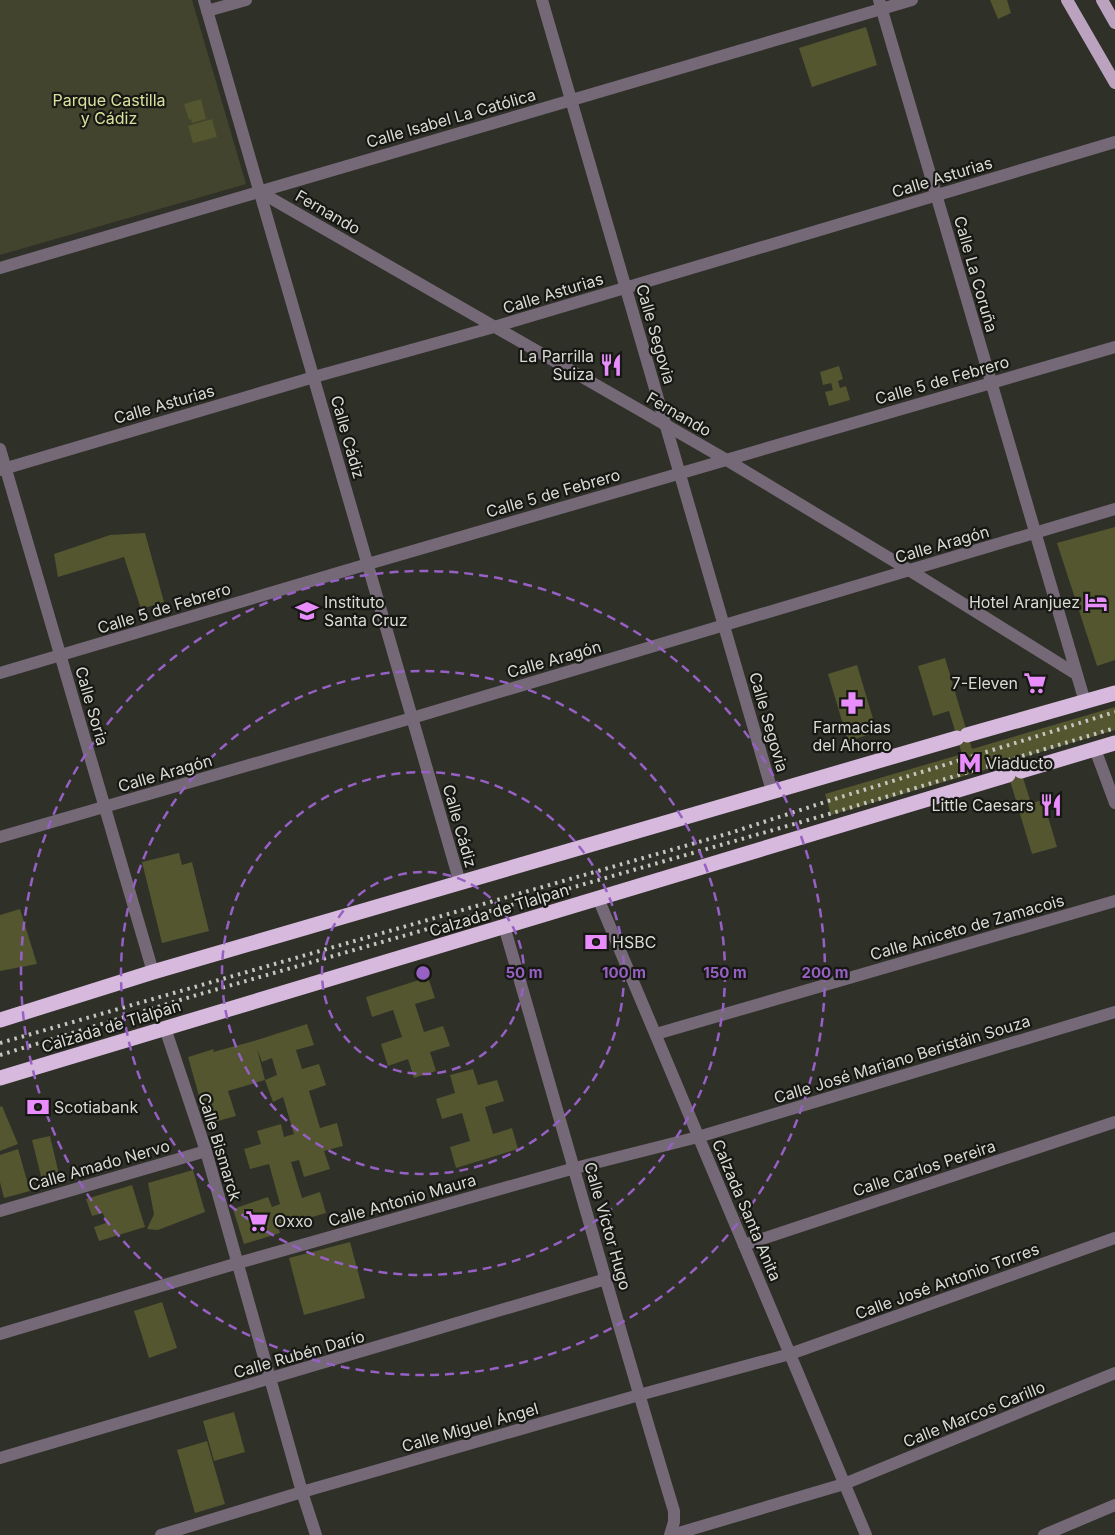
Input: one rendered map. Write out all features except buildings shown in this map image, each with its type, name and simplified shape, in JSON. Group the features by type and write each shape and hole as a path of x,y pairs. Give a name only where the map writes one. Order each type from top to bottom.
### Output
{"highway":[{"path":"0,1020 153,972 1115,693"},
{"name":"Calzada de Tlalpan","path":"0,1078 1115,743"}],"main road":[{"path":"1067,0 1115,83"},
{"path":"1102,0 1115,23"}],"street":[{"path":"206,5 246,0"},
{"name":"Calle Segovia","path":"542,0 772,791"},
{"name":"Calle Isabel La Católica","path":"0,268 571,100 881,4 912,0"},
{"name":"Calle La Coruña","path":"881,4 1085,702"},
{"name":"Calle Cádiz","path":"206,5 460,883"},
{"name":"Calle Asturias","path":"3,469 314,377 494,327 1115,142"},
{"name":"Fernando","path":"260,192 725,459 1076,674"},
{"name":"Calle 5 de Febrero","path":"0,673 725,459 1115,347"},
{"name":"Calle Soria","path":"0,449 3,469 153,972"},
{"name":"Calle Aragón","path":"0,837 412,718 1115,509"},
{"path":"1095,749 1115,803"},
{"name":"Calzada Santa Anita","path":"598,898 866,1535"},
{"name":"Calle Aniceto de Zamacois","path":"656,1034 1115,901"},
{"name":"Calle Víctor Hugo","path":"504,926 674,1511 671,1535"},
{"name":"Calle José Mariano Beristáin Souza","path":"698,1136 1115,1012"},
{"name":"Calle Bismarck","path":"165,1028 206,1151 302,1492 316,1535"},
{"name":"Calle Carlos Pereira","path":"744,1245 1115,1122"},
{"name":"Calle Antonio Maura","path":"0,1334 575,1168 698,1136"},
{"name":"Calle Amado Nervo","path":"0,1211 206,1151"},
{"name":"Calle José Antonio Torres","path":"790,1354 1115,1238"},
{"name":"Calle Rubén Darío","path":"0,1458 606,1279"},
{"name":"Calle Miguel Ángel","path":"161,1535 302,1492 639,1395 790,1354"},
{"name":"Calle Marcos Carillo","path":"671,1535 844,1484 1115,1374"},
{"path":"1044,1535 1115,1505"}],"green space":[{"name":"Parque Castilla y Cádiz","path":"0,0 192,0 246,184 0,255"}],"railway":[{"path":"0,1043 730,833 1115,712"},
{"path":"0,1055 190,997 829,814 1115,728"}],"place":[{"name":"La Parrilla Suiza","path":"611,365"},
{"name":"Hotel Aranjuez","path":"1096,602"},
{"name":"Instituto Santa Cruz","path":"307,611"},
{"name":"7-Eleven","path":"1035,683"},
{"name":"Farmacias del Ahorro","path":"852,703"},
{"name":"Viaducto","path":"970,763"},
{"name":"Little Caesars","path":"1051,805"},
{"name":"HSBC","path":"596,942"},
{"name":"Scotiabank","path":"38,1107"},
{"name":"Oxxo","path":"257,1221"}]}
